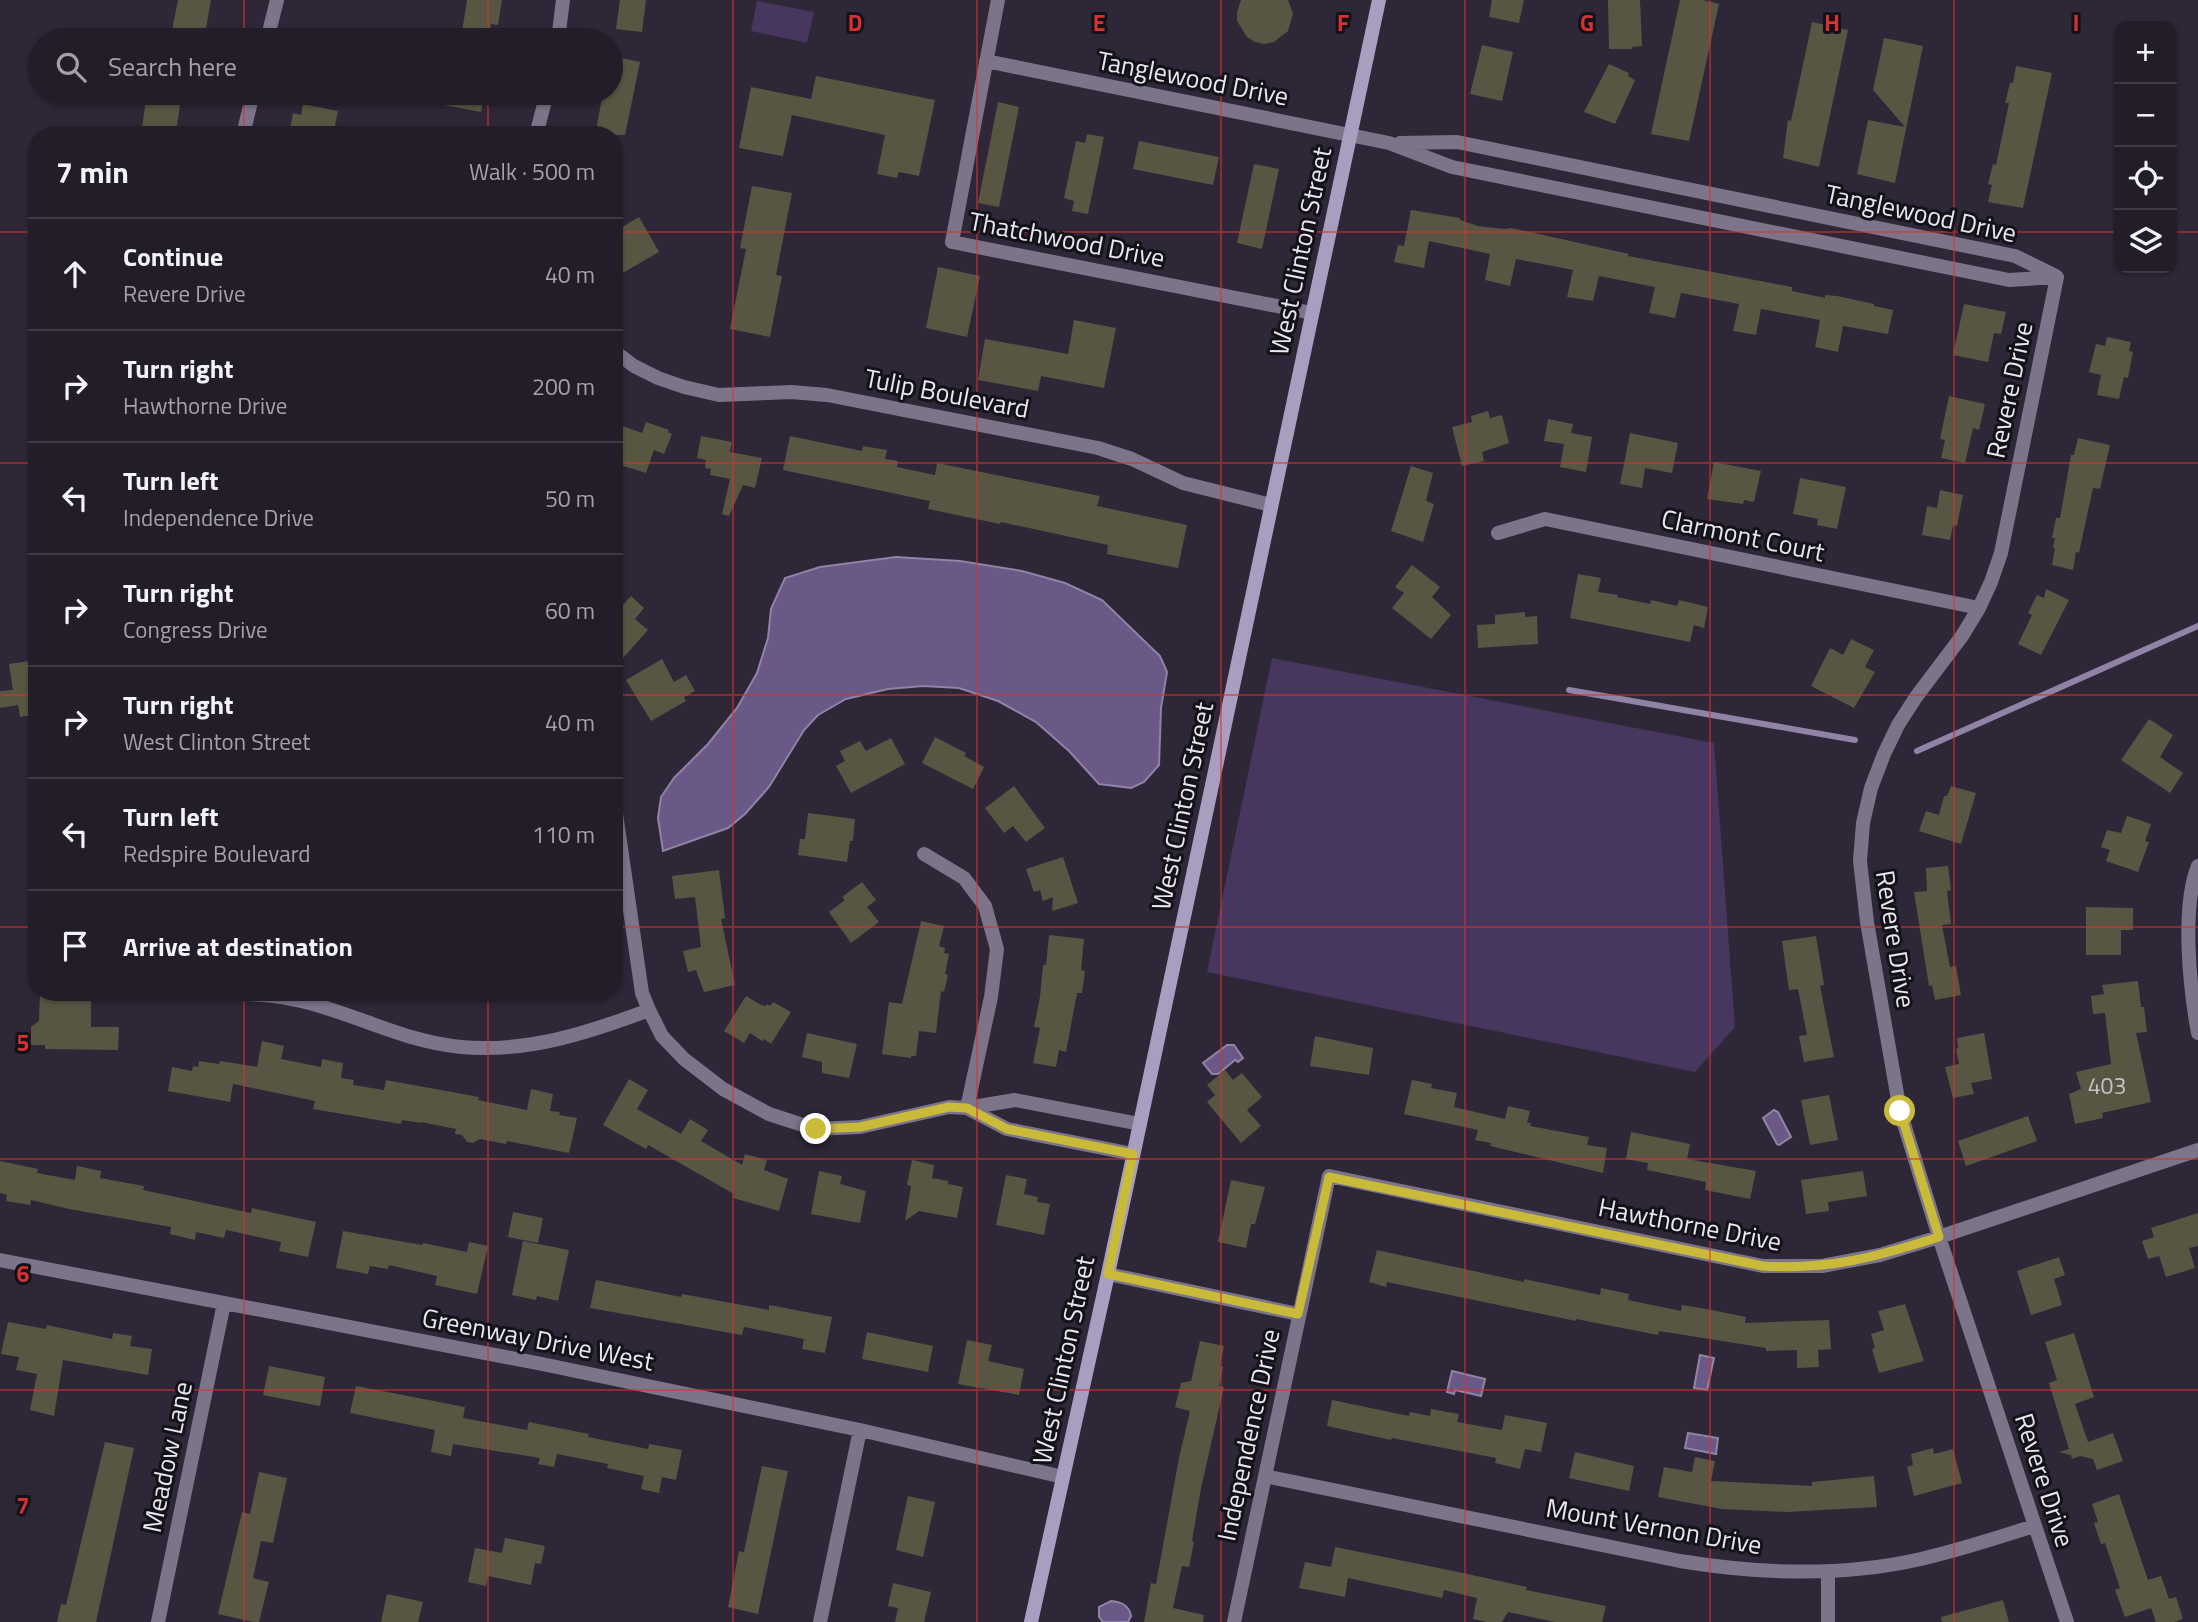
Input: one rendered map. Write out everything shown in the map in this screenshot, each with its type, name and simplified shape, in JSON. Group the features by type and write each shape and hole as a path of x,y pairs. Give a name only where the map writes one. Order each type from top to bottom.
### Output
{"street":[{"path":"270,28 277,0"},
{"path":"560,28 563,0"},
{"path":"986,61 998,0"},
{"name":"West Clinton Street","path":"1031,1622 1108,1274 1379,0"},
{"name":"Tanglewood Drive","path":"986,61 1389,143 1452,167 2009,280 2057,277"},
{"name":"Thatchwood Drive","path":"986,61 952,242 1312,313"},
{"path":"245,126 250,105"},
{"path":"538,126 544,105"},
{"name":"Tanglewood Drive","path":"1389,143 1457,142 2015,256 2057,277"},
{"name":"Revere Drive","path":"2057,277 2001,553 1979,608 1962,636 1910,706 1884,754 1871,788 1863,823 1860,861 1867,922 1900,1111 2067,1622"},
{"name":"Tulip Boulevard","path":"623,358 634,366 684,387 719,395 792,392 827,395 1086,445 1132,459 1183,483 1270,505"},
{"name":"Clarmont Court","path":"1498,533 1545,519 1979,608"},
{"path":"924,853 964,878 985,906 997,949 967,1108"},
{"path":"623,861 641,982 649,1010 662,1036 684,1059 723,1089 769,1114 816,1129 860,1127 949,1107 967,1108 1015,1100 1140,1124"},
{"path":"2198,866 2190,907 2189,953 2192,1002 2198,1033"},
{"path":"299,1001 414,1039 462,1047 521,1046 557,1041 600,1029 649,1010"},
{"path":"967,1108 1007,1129 1133,1154"},
{"name":"Hawthorne Drive","path":"1329,1177 1763,1266 1822,1266 1880,1255 1939,1237 2198,1150"},
{"name":"Independence Drive","path":"1234,1622 1329,1177"},
{"name":"Greenway Drive West","path":"0,1260 542,1364 860,1430 1063,1477"},
{"path":"1108,1274 1298,1314"},
{"name":"Meadow Lane","path":"158,1622 224,1303"},
{"path":"820,1622 860,1430"},
{"name":"Mount Vernon Drive","path":"1265,1476 1680,1561 1747,1570 1828,1571 1918,1560 2034,1526"},
{"path":"1828,1571 1828,1622"}],"shaded area":[{"path":"757,1 814,12 807,43 751,31"},
{"path":"896,557 960,561 1022,571 1065,583 1102,600 1160,656 1167,672 1161,708 1159,765 1144,782 1131,788 1099,784 1069,751 1036,722 998,701 959,688 923,686 888,689 846,699 818,715 804,730 769,787 745,814 728,828 663,851 658,818 661,797 674,778 708,744 737,708 757,673 768,638 771,609 785,578 820,567"},
{"path":"1272,658 1714,743 1735,1027 1695,1072 1207,972"},
{"path":"1227,1045 1234,1045 1243,1058 1238,1062 1235,1060 1218,1074 1212,1074 1203,1063"},
{"path":"1774,1110 1778,1112 1791,1137 1779,1145 1763,1118"},
{"path":"1700,1355 1714,1358 1707,1390 1694,1388"},
{"path":"1452,1371 1485,1379 1481,1396 1455,1390 1454,1394 1447,1392"},
{"path":"1688,1433 1718,1438 1716,1454 1685,1448"},
{"path":"1111,1601 1121,1603 1128,1609 1131,1616 1128,1622 1103,1622 1099,1617 1099,1607"}],"building":[{"path":"178,0 211,0 206,28 172,28"},
{"path":"467,0 502,0 498,25 491,24 490,28 463,28"},
{"path":"620,0 646,0 642,32 616,28"},
{"path":"1241,0 1288,0 1293,14 1288,31 1274,42 1264,44 1247,37 1237,21"},
{"path":"1492,0 1524,0 1519,23 1489,17"},
{"path":"1608,0 1640,0 1642,46 1609,49"},
{"path":"1680,0 1703,0 1719,4 1689,141 1651,134"},
{"path":"1812,22 1848,30 1819,167 1783,158 1788,120 1791,121"},
{"path":"1884,38 1923,46 1895,183 1857,174 1868,120 1905,127 1873,90"},
{"path":"1482,45 1513,52 1502,101 1470,94"},
{"path":"623,58 640,62 625,135 623,126 597,126 601,105 623,105"},
{"path":"1609,64 1629,73 1628,76 1635,80 1615,124 1584,112"},
{"path":"2016,66 2052,73 2023,208 1988,202 1992,185 1988,184 1993,164 1996,165 2009,103 2005,103"},
{"path":"816,76 935,100 919,176 899,172 897,178 877,174 885,135 792,115 783,156 739,148 751,87 811,99"},
{"path":"998,102 1019,107 999,207 978,203"},
{"path":"145,105 180,105 177,126 142,126"},
{"path":"303,105 338,111 335,126 291,126 293,113 301,115"},
{"path":"443,105 482,105 481,112"},
{"path":"1087,134 1104,137 1088,214 1072,211 1074,201 1064,198 1076,141 1085,143"},
{"path":"1139,141 1219,157 1213,185 1133,169"},
{"path":"1254,164 1279,169 1262,249 1237,243"},
{"path":"752,186 792,193 776,275 782,276 770,337 730,329 746,249 740,248"},
{"path":"1411,210 1460,218 1478,226 1511,228 1629,254 1628,256 1792,287 1792,291 1825,298 1825,295 1837,296 1874,304 1893,310 1888,334 1843,326 1838,352 1815,347 1820,320 1761,309 1756,335 1733,331 1739,304 1681,293 1675,318 1649,313 1655,287 1599,276 1593,301 1567,297 1573,270 1516,259 1510,286 1485,280 1490,254 1429,241 1424,268 1394,262 1398,245 1404,246"},
{"path":"639,217 659,252 623,273 623,227"},
{"path":"938,267 980,276 967,337 926,328"},
{"path":"1964,304 2006,312 2001,334 1994,333 1988,362 1953,355"},
{"path":"1074,320 1116,328 1104,388 1041,376 1038,391 978,380 985,339 1068,354"},
{"path":"2107,337 2131,342 2129,351 2133,352 2128,378 2124,377 2119,399 2097,395 2101,375 2089,372 2096,344 2105,346"},
{"path":"1949,396 1985,404 1979,430 1973,428 1965,463 1941,458 1945,440 1940,439"},
{"path":"1488,411 1490,418 1502,415 1509,443 1482,452 1484,461 1462,466 1452,427 1472,422 1471,416"},
{"path":"1548,419 1573,424 1571,433 1592,437 1586,472 1560,467 1564,444 1544,441"},
{"path":"646,422 669,430 672,434 664,454 654,450 646,473 623,466 623,426 642,433"},
{"path":"1630,433 1678,443 1672,473 1645,468 1642,488 1620,484"},
{"path":"701,436 732,442 730,452 762,458 755,488 743,485 729,516 722,514 730,479 710,475 711,469 705,468 706,460 697,458"},
{"path":"790,436 862,451 863,446 887,450 885,459 898,461 897,467 935,475 937,463 1100,496 1097,506 1187,525 1178,568 1107,554 1108,545 928,509 930,501 783,470"},
{"path":"2078,438 2110,445 2100,489 2093,488 2073,570 2052,565 2055,538 2052,538 2056,518 2060,518 2071,455 2074,455"},
{"path":"1714,462 1761,471 1754,502 1744,500 1743,504 1707,499"},
{"path":"1411,466 1433,473 1426,501 1434,504 1423,542 1391,531"},
{"path":"1800,478 1846,487 1837,529 1817,525 1818,519 1793,514"},
{"path":"1940,490 1963,495 1957,526 1953,525 1950,540 1922,535 1927,506 1937,508"},
{"path":"1412,565 1440,587 1432,597 1451,615 1431,639 1392,608 1404,593 1395,587"},
{"path":"1578,574 1601,578 1598,592 1618,595 1617,597 1677,606 1679,600 1708,607 1704,628 1694,625 1690,642 1570,618"},
{"path":"2046,589 2069,600 2041,655 2018,644 2032,615 2028,613 2037,595 2044,598"},
{"path":"631,596 644,608 635,619 648,630 623,658 623,605"},
{"path":"1525,612 1525,617 1537,616 1538,644 1478,648 1477,625 1495,624 1495,615"},
{"path":"1851,639 1874,650 1865,667 1875,672 1854,708 1811,686 1830,648 1843,655"},
{"path":"662,659 674,682 686,675 695,691 684,697 686,701 651,721 626,680"},
{"path":"28,661 28,716 20,717 18,705 0,708 0,691 13,690 9,664"},
{"path":"2149,719 2173,735 2160,757 2183,773 2170,793 2121,760"},
{"path":"935,737 966,753 964,756 984,767 973,789 922,763"},
{"path":"891,738 905,764 851,793 836,766 845,761 840,751 860,741 866,751"},
{"path":"1014,786 1045,828 1026,842 1013,826 1004,833 985,808"},
{"path":"1951,786 1976,793 1961,844 1919,831 1926,811 1939,815 1944,796 1947,796"},
{"path":"808,813 855,819 847,862 798,855 800,839 805,839"},
{"path":"2127,816 2151,824 2145,841 2149,842 2138,872 2106,861 2110,850 2101,847 2107,830 2121,833"},
{"path":"1063,857 1078,903 1052,911 1053,897 1043,901 1040,890 1034,892 1026,869"},
{"path":"1948,866 1951,890 1947,891 1951,924 1942,925 1950,967 1956,966 1961,995 1935,1000 1932,985 1929,986 1914,892 1927,891 1926,868"},
{"path":"719,870 725,918 721,919 735,985 704,992 696,970 688,972 683,951 701,947 695,897 675,899 672,876"},
{"path":"862,882 876,900 867,907 879,922 851,943 829,912 845,900 842,897"},
{"path":"2086,907 2133,908 2133,930 2121,930 2121,955 2086,955"},
{"path":"921,921 944,926 939,946 945,948 944,953 949,954 945,974 948,975 944,992 941,991 936,1033 919,1031 916,1056 911,1058 882,1054 889,1002 902,1004"},
{"path":"1049,935 1084,939 1081,970 1085,971 1082,993 1077,993 1066,1052 1059,1050 1056,1067 1033,1063 1040,1028 1034,1027"},
{"path":"1816,936 1824,985 1820,986 1834,1057 1804,1062 1799,1036 1807,1035 1798,989 1789,990 1782,941"},
{"path":"2138,981 2147,1032 2136,1033 2151,1102 2102,1113 2103,1118 2075,1124 2069,1094 2081,1089 2076,1072 2111,1064 2105,1013 2093,1014 2091,996 2104,994 2102,985"},
{"path":"746,996 761,1005 770,1006 773,1002 791,1012 771,1044 750,1033 744,1043 724,1031"},
{"path":"40,1001 91,1001 91,1027 119,1027 118,1050 45,1049 45,1045 31,1045 31,1027 39,1021"},
{"path":"807,1033 857,1044 849,1078 822,1073 822,1062 802,1057"},
{"path":"1984,1033 1992,1079 1971,1083 1974,1094 1953,1098 1945,1067 1959,1064 1957,1038"},
{"path":"1315,1036 1373,1048 1369,1075 1310,1066"},
{"path":"262,1041 284,1046 281,1059 321,1067 322,1059 343,1063 341,1078 354,1080 353,1085 384,1090 386,1080 479,1097 478,1100 527,1110 531,1089 553,1094 550,1111 577,1118 569,1153 507,1141 506,1144 480,1139 473,1143 467,1142 462,1135 455,1134 456,1129 402,1120 401,1124 313,1109 315,1101 233,1084 230,1102 168,1091 172,1067 192,1071 193,1066 198,1067 199,1061 219,1064 220,1061 257,1067"},
{"path":"1225,1070 1233,1080 1242,1073 1262,1097 1247,1110 1261,1126 1241,1143 1207,1102 1215,1095 1207,1085"},
{"path":"629,1079 648,1090 637,1109 681,1134 690,1119 708,1130 701,1141 742,1165 745,1154 767,1160 764,1170 788,1179 779,1211 733,1198 734,1194 648,1145 646,1149 603,1125"},
{"path":"1412,1080 1432,1084 1431,1088 1457,1093 1454,1107 1505,1119 1508,1106 1530,1111 1527,1123 1531,1123 1530,1126 1589,1137 1587,1145 1607,1148 1603,1173 1490,1146 1491,1143 1475,1140 1478,1130 1404,1114"},
{"path":"1829,1095 1838,1140 1810,1145 1801,1100"},
{"path":"2028,1116 2037,1141 1966,1166 1958,1141"},
{"path":"1631,1132 1690,1144 1687,1159 1756,1171 1750,1199 1705,1190 1706,1182 1647,1170 1648,1163 1626,1159"},
{"path":"912,1160 934,1165 932,1178 963,1187 957,1218 919,1211 905,1221 911,1186 907,1185"},
{"path":"0,1161 38,1169 37,1173 75,1180 77,1166 101,1171 100,1178 144,1186 143,1190 251,1213 252,1208 316,1222 308,1257 279,1251 281,1242 226,1230 224,1238 196,1232 195,1240 170,1234 171,1227 31,1200 30,1205 6,1201 7,1195 0,1193"},
{"path":"819,1171 842,1176 840,1184 866,1191 860,1223 811,1214"},
{"path":"1863,1171 1867,1196 1828,1202 1829,1211 1806,1214 1801,1180"},
{"path":"1006,1175 1027,1179 1024,1194 1038,1197 1037,1202 1050,1204 1044,1235 996,1225"},
{"path":"1231,1180 1265,1187 1255,1224 1251,1224 1246,1248 1218,1242"},
{"path":"513,1212 543,1218 538,1243 508,1237"},
{"path":"2198,1213 2198,1246 2189,1248 2195,1268 2166,1277 2159,1256 2148,1259 2142,1241 2154,1237 2151,1228"},
{"path":"343,1231 467,1252 469,1242 488,1246 477,1294 435,1285 437,1276 389,1265 388,1269 370,1266 368,1274 336,1268"},
{"path":"523,1241 569,1250 558,1301 537,1296 536,1300 512,1295"},
{"path":"1377,1250 1524,1282 1524,1279 1600,1295 1601,1288 1629,1294 1628,1300 1681,1311 1682,1305 1707,1309 1746,1317 1745,1323 1829,1320 1831,1349 1818,1350 1819,1367 1797,1368 1797,1350 1766,1351 1766,1348 1659,1331 1658,1335 1387,1282 1386,1287 1369,1282"},
{"path":"2059,1257 2065,1275 2054,1279 2062,1305 2031,1315 2017,1271"},
{"path":"596,1280 681,1297 682,1294 769,1310 769,1305 832,1317 825,1353 802,1349 804,1339 744,1327 742,1335 590,1308"},
{"path":"1905,1304 1924,1361 1879,1373 1871,1334 1884,1330 1878,1311"},
{"path":"8,1322 46,1329 47,1325 112,1339 113,1333 132,1336 130,1346 152,1349 148,1375 63,1360 54,1416 30,1410 37,1374 16,1370 19,1357 1,1354"},
{"path":"867,1332 933,1346 928,1372 862,1359"},
{"path":"2074,1333 2094,1397 2075,1404 2088,1442 2113,1433 2123,1461 2097,1470 2093,1459 2080,1456 2072,1459 2071,1455 2059,1452 2069,1449 2049,1383 2057,1380 2045,1342"},
{"path":"967,1340 992,1345 988,1361 1024,1369 1019,1395 958,1384"},
{"path":"1200,1341 1224,1346 1219,1386 1224,1387 1201,1488 1189,1567 1182,1566 1173,1608 1204,1615 1203,1622 1144,1622 1151,1583 1156,1584 1190,1411 1175,1407 1181,1383 1191,1381"},
{"path":"269,1366 325,1377 320,1406 263,1395"},
{"path":"356,1386 465,1407 463,1418 527,1430 529,1422 648,1449 649,1444 682,1450 676,1480 662,1477 659,1493 641,1489 644,1476 607,1468 608,1464 557,1454 554,1467 538,1464 540,1458 453,1444 451,1456 431,1452 435,1430 350,1413"},
{"path":"1332,1400 1409,1416 1410,1412 1430,1416 1431,1409 1459,1414 1457,1422 1502,1430 1505,1415 1547,1423 1541,1452 1525,1449 1520,1469 1495,1463 1496,1458 1327,1426"},
{"path":"105,1442 134,1448 96,1622 57,1622 61,1604 66,1605"},
{"path":"1933,1448 1934,1454 1953,1449 1962,1483 1914,1496 1907,1467 1913,1465 1911,1454"},
{"path":"1575,1452 1634,1466 1629,1491 1569,1478"},
{"path":"1695,1457 1715,1461 1711,1481 1812,1486 1812,1482 1874,1476 1877,1507 1787,1512 1722,1509 1658,1497 1664,1467 1692,1472"},
{"path":"762,1466 788,1471 758,1614 728,1607 739,1551 744,1552"},
{"path":"259,1472 287,1478 273,1543 261,1541 253,1578 269,1582 259,1622 253,1622 218,1614 242,1512 250,1514"},
{"path":"2119,1494 2148,1580 2161,1576 2169,1599 2176,1597 2183,1619 2156,1622 2151,1608 2125,1617 2115,1590 2120,1588 2105,1543 2101,1544 2094,1523 2098,1522 2092,1504"},
{"path":"908,1496 935,1502 923,1557 896,1550"},
{"path":"505,1538 545,1546 541,1564 535,1563 531,1585 488,1576 486,1586 468,1582 475,1548 502,1553"},
{"path":"1335,1547 1606,1606 1602,1622 1555,1622 1508,1612 1502,1622 1487,1622 1473,1619 1477,1598 1444,1590 1442,1598 1348,1578 1345,1597 1299,1588 1305,1562 1331,1567"},
{"path":"893,1583 931,1592 924,1622 895,1622 898,1608 888,1606"},
{"path":"387,1594 423,1602 418,1622 381,1622"},
{"path":"2003,1600 2009,1622 1942,1622 1941,1617"}],"waterway":[{"path":"1917,751 2198,626"},
{"path":"1569,690 1855,740"}],"route":[{"path":"816,1129 860,1127 930,1110 967,1108 1007,1129 1133,1154 1108,1274 1298,1314 1329,1177 1763,1266 1792,1268 1851,1262 1939,1237 1900,1111"}]}
